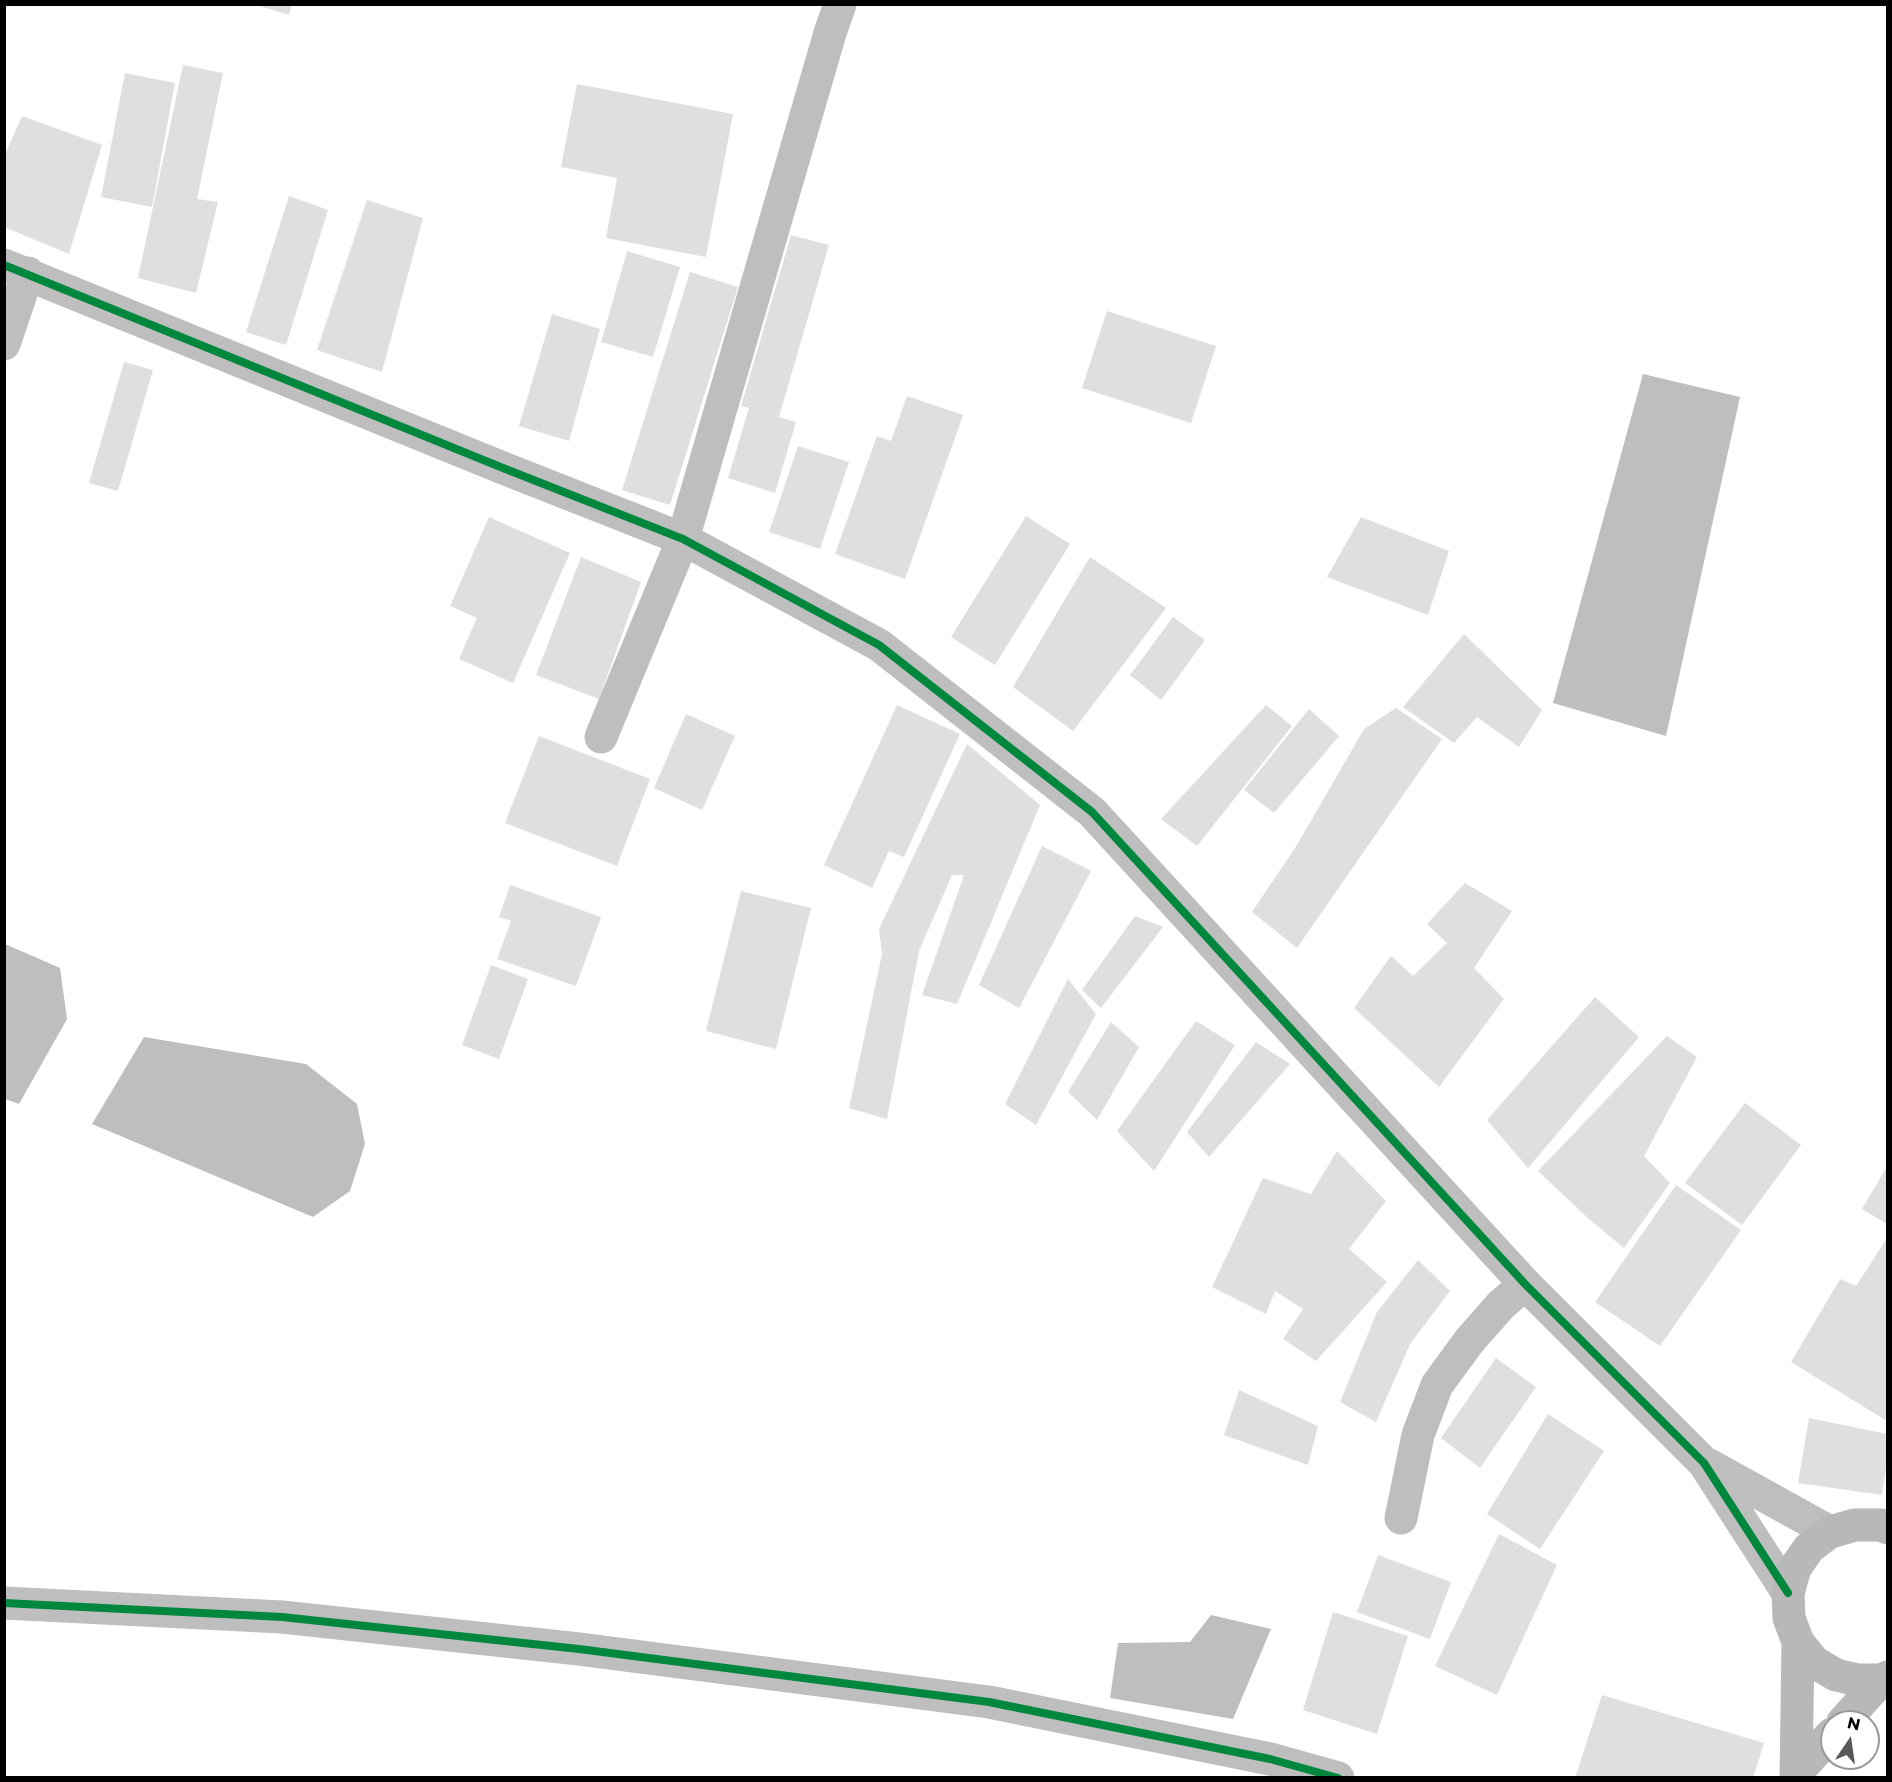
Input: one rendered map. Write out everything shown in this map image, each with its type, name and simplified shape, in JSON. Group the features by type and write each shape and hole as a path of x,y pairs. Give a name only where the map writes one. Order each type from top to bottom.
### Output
{"main road":[{"path":"1884,1679 1858,1680 1836,1675 1814,1662 1798,1642 1789,1618 1788,1593 1795,1568 1809,1548 1830,1532 1855,1525 1885,1524"},
{"path":"1796,1775 1798,1642"},
{"path":"1854,1710 1884,1679"},
{"path":"1796,1775 1820,1748"}],"street":[{"path":"601,737 683,539 840,4"},
{"path":"4,344 16,269 492,464 683,539 879,645 1092,812 1525,1284 1704,1463 1788,1593"},
{"path":"1401,1518 1418,1435 1437,1385 1470,1340 1525,1284"},
{"path":"1704,1463 1830,1532"},
{"path":"4,1604 282,1617 579,1649 989,1702 1270,1760 1338,1778"}],"shaded area":[{"path":"1643,374 1740,397 1666,736 1553,703"},
{"path":"5,944 60,968 67,1019 19,1104 5,1099"},
{"path":"144,1037 306,1064 357,1104 365,1144 350,1191 313,1217 92,1124"},
{"path":"1211,1615 1271,1629 1233,1719 1110,1698 1118,1643 1190,1642"}],"building":[{"path":"253,4 292,4 289,15"},
{"path":"183,65 223,73 197,199 218,202 196,293 138,278"},
{"path":"125,73 175,83 152,207 101,197"},
{"path":"577,84 733,114 706,257 606,238 617,178 561,167"},
{"path":"22,116 102,145 69,254 4,227 4,157"},
{"path":"289,196 328,210 286,345 246,332"},
{"path":"367,200 423,218 382,372 317,350"},
{"path":"791,235 829,245 779,417 796,422 775,493 728,478 749,408 741,406"},
{"path":"627,251 680,267 653,357 601,342"},
{"path":"690,272 738,287 670,505 622,490"},
{"path":"1107,311 1216,346 1191,423 1082,388"},
{"path":"552,314 600,329 569,441 519,426"},
{"path":"124,362 153,370 118,491 89,483"},
{"path":"907,396 963,415 905,579 835,554 877,436 891,441"},
{"path":"798,446 849,462 820,549 769,532"},
{"path":"1026,516 1070,544 995,665 951,637"},
{"path":"489,517 570,553 513,683 459,659 477,618 450,606"},
{"path":"1361,517 1449,551 1428,615 1327,577"},
{"path":"581,557 641,582 599,699 536,675"},
{"path":"1090,557 1166,608 1073,731 1013,687"},
{"path":"1173,617 1205,640 1161,700 1130,675"},
{"path":"1464,634 1542,710 1519,747 1477,717 1454,743 1403,707"},
{"path":"897,705 960,734 904,857 889,851 872,888 824,865"},
{"path":"1266,705 1292,726 1197,846 1161,819"},
{"path":"1396,708 1442,739 1297,948 1252,912 1297,845 1364,729"},
{"path":"1309,709 1339,736 1274,813 1244,790"},
{"path":"686,714 735,736 702,810 654,788"},
{"path":"539,736 650,779 617,866 505,823"},
{"path":"967,744 1040,805 957,1004 922,995 964,875 952,875 919,951 887,1119 849,1108 882,954 879,929"},
{"path":"1042,846 1091,871 1019,1008 979,985"},
{"path":"1465,883 1512,911 1474,968 1504,999 1439,1087 1354,1008 1391,956 1413,976 1447,943 1427,924"},
{"path":"510,885 601,917 576,986 497,959 511,921 499,917"},
{"path":"741,891 811,908 776,1049 706,1031"},
{"path":"1135,916 1163,927 1101,1008 1082,990"},
{"path":"491,965 528,979 499,1059 462,1045"},
{"path":"1068,979 1096,1014 1036,1125 1005,1104"},
{"path":"1595,997 1639,1037 1528,1168 1487,1120"},
{"path":"1196,1021 1235,1045 1154,1171 1117,1131"},
{"path":"1111,1022 1139,1047 1097,1120 1068,1092"},
{"path":"1667,1036 1697,1057 1644,1156 1670,1183 1624,1248 1538,1171"},
{"path":"1256,1042 1290,1064 1209,1157 1187,1132"},
{"path":"1745,1103 1801,1145 1742,1225 1685,1183"},
{"path":"1337,1151 1386,1201 1349,1249 1387,1282 1316,1361 1283,1339 1303,1309 1275,1291 1266,1314 1212,1287 1263,1178 1311,1194"},
{"path":"1887,1169 1887,1224 1862,1209"},
{"path":"1676,1185 1741,1230 1660,1346 1595,1302"},
{"path":"1887,1238 1887,1421 1791,1362 1840,1279 1856,1286"},
{"path":"1418,1260 1450,1291 1410,1344 1376,1422 1340,1402 1377,1312"},
{"path":"1496,1358 1536,1387 1480,1468 1441,1438"},
{"path":"1239,1390 1318,1426 1308,1465 1224,1435"},
{"path":"1548,1414 1604,1451 1540,1549 1487,1514"},
{"path":"1809,1418 1887,1434 1887,1462 1882,1495 1798,1483"},
{"path":"1499,1534 1557,1565 1497,1695 1435,1666"},
{"path":"1378,1555 1451,1582 1430,1639 1357,1612"},
{"path":"1333,1612 1408,1636 1377,1734 1303,1710"},
{"path":"1602,1695 1764,1743 1753,1778 1575,1778"}],"cycle path":[{"path":"4,265 683,539 879,645 1092,812 1525,1284 1704,1463 1788,1593"},
{"path":"4,1603 282,1617 579,1649 989,1702 1270,1759 1338,1778"}]}
